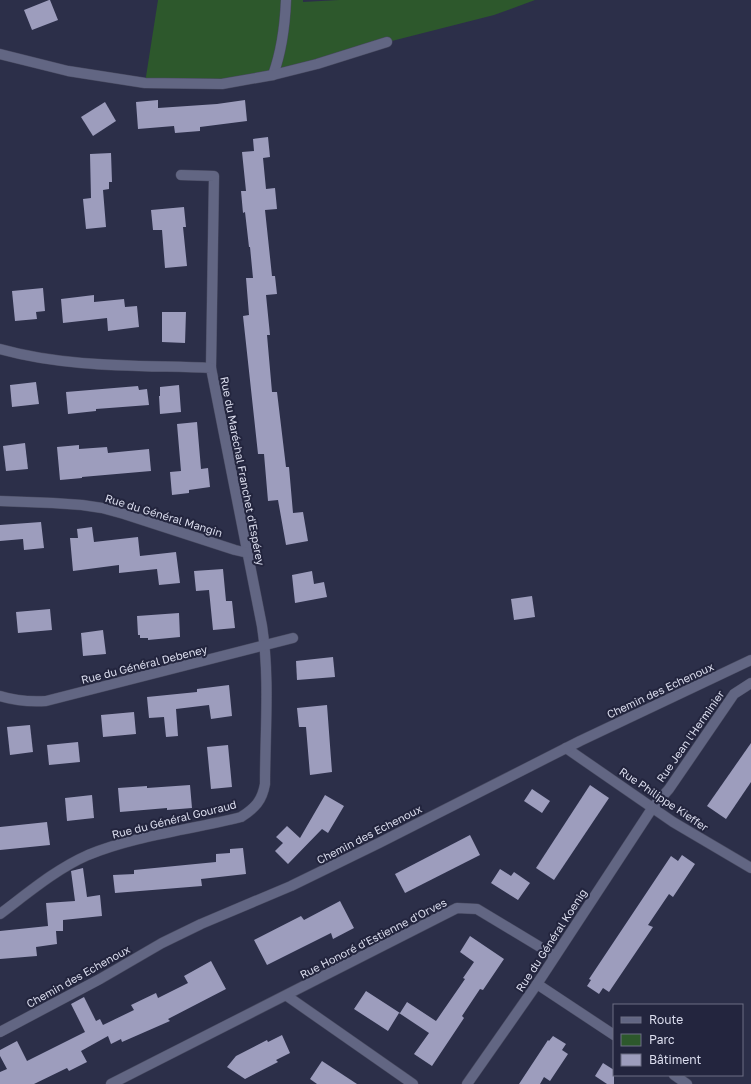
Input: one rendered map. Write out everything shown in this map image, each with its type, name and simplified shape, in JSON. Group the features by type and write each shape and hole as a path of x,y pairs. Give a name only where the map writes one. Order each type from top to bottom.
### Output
{"street":[{"path":"273,75 279,57 284,33 286,0"},
{"path":"0,54 68,71 145,83 222,84 273,75 316,64 387,42"},
{"path":"181,176 214,176 210,368"},
{"name":"Rue du Maréchal Franchet d'Espérey","path":"0,349 25,356 69,362 210,368 248,553 265,645"},
{"name":"Rue du Général Mangin","path":"0,501 53,503 102,508 248,553"},
{"name":"Rue du Général Debeney","path":"0,696 12,700 27,702 46,701 293,638"},
{"name":"Rue du Général Gouraud","path":"0,914 66,866 87,855 135,839 241,816 253,809 264,793 265,784 265,645"},
{"name":"Chemin des Echenoux","path":"0,1032 100,979 162,943 201,924 291,886 566,748 751,660"},
{"name":"Rue Jean l'Herminier","path":"653,807 669,789 734,694 751,682"},
{"name":"Rue Philippe Kieffer","path":"566,748 673,822 751,868"},
{"name":"Rue du Général Koenig","path":"467,1084 537,984 653,807"},
{"name":"Rue Honoré d'Estienne d'Orves","path":"111,1084 287,996 457,908 477,909 555,956"},
{"path":"537,984 613,1034"},
{"path":"287,996 414,1084"},
{"path":"675,1076 687,1084"}],"green space":[{"path":"158,0 303,0 303,2 339,0 535,0 494,15 222,84 145,83"}],"building":[{"path":"49,0 58,20 32,30 24,10"},
{"path":"158,100 158,108 217,104 245,100 247,121 200,127 200,131 175,133 174,126 138,129 136,102"},
{"path":"105,102 116,121 93,136 81,117"},
{"path":"268,137 270,157 263,158 266,189 275,188 277,209 265,210 272,276 275,276 277,294 266,295 270,335 267,335 272,392 277,392 286,467 289,467 293,513 303,512 308,541 286,545 278,500 268,501 264,454 258,454 243,316 249,315 246,278 253,278 250,247 245,212 243,213 241,191 246,191 242,152 254,151 253,139"},
{"path":"111,153 112,182 109,182 109,189 103,190 106,227 86,229 83,199 91,198 90,154"},
{"path":"184,207 186,227 183,227 187,266 165,268 162,230 153,230 151,210"},
{"path":"43,288 45,311 36,312 37,319 15,321 12,291"},
{"path":"94,295 94,302 124,299 125,307 137,306 139,327 108,331 107,318 63,323 61,299"},
{"path":"162,312 186,312 185,343 162,342"},
{"path":"36,382 39,404 12,407 10,385"},
{"path":"179,385 181,412 160,414 160,387"},
{"path":"138,386 139,390 147,389 149,405 96,409 96,411 68,414 66,392"},
{"path":"197,422 201,469 208,468 210,487 189,490 189,493 172,495 170,472 181,471 177,424"},
{"path":"25,443 28,469 6,471 3,446"},
{"path":"79,445 79,449 107,447 108,453 149,449 151,471 60,480 57,447"},
{"path":"41,522 44,548 24,550 23,539 0,541 0,525"},
{"path":"92,527 94,542 138,537 140,556 176,552 180,583 159,585 157,569 119,573 119,565 73,571 70,538 78,538 77,529"},
{"path":"223,569 226,601 232,601 235,628 213,630 209,590 196,591 194,571"},
{"path":"312,571 314,584 324,582 327,597 295,603 292,575"},
{"path":"532,596 535,617 514,620 511,599"},
{"path":"50,609 52,630 18,633 16,612"},
{"path":"179,613 180,637 148,640 148,638 140,638 140,635 138,635 137,616"},
{"path":"103,630 106,654 83,656 81,633"},
{"path":"333,657 335,677 297,680 296,661"},
{"path":"229,685 232,716 211,719 209,705 176,709 178,736 166,737 164,717 149,718 147,697 197,692 197,689"},
{"path":"327,705 332,772 310,775 306,727 299,727 297,708"},
{"path":"134,712 136,734 103,737 101,715"},
{"path":"30,725 33,752 10,755 7,727"},
{"path":"78,742 80,762 49,765 47,745"},
{"path":"751,743 751,782 726,819 707,806"},
{"path":"228,745 232,787 211,789 207,747"},
{"path":"190,785 192,808 167,810 167,808 120,812 118,788 147,786 147,788"},
{"path":"590,785 609,798 554,880 536,868"},
{"path":"532,789 550,801 542,813 524,801"},
{"path":"92,795 94,818 67,821 65,798"},
{"path":"325,795 344,806 328,833 322,829 288,864 275,851 283,843 276,837 287,826 300,838"},
{"path":"47,822 50,845 0,850 0,827"},
{"path":"470,835 480,855 405,893 395,874"},
{"path":"243,848 246,874 201,879 202,886 115,893 113,875 134,874 134,870 216,862 216,854 230,853 230,849"},
{"path":"682,855 695,864 673,897 669,894 648,925 653,927 609,992 603,988 599,994 587,986 591,980 589,979 671,856 678,861"},
{"path":"83,868 87,897 100,895 102,916 63,920 63,931 56,931 57,944 36,947 37,956 0,959 0,931 48,926 46,903 75,901 71,871"},
{"path":"500,869 511,876 514,872 530,883 518,900 491,883"},
{"path":"340,901 354,928 333,939 331,933 267,965 254,940 301,916 304,920"},
{"path":"470,936 504,959 483,990 480,989 462,1016 464,1018 432,1066 414,1054 429,1033 399,1013 388,1031 354,1009 366,991 400,1013 407,1002 436,1021 465,979 463,978 474,962 460,952"},
{"path":"211,961 226,989 168,1019 170,1021 122,1042 121,1039 111,1044 108,1036 81,1051 87,1062 69,1071 67,1068 34,1084 0,1084 0,1072 7,1069 0,1056 0,1050 17,1041 27,1061 85,1032 71,1004 84,997 96,1021 100,1019 103,1025 134,1010 131,1005 156,993 158,998 188,983 184,976"},
{"path":"282,1035 290,1053 276,1060 278,1062 245,1079 227,1067 236,1056 267,1040 268,1042"},
{"path":"553,1036 566,1044 562,1050 568,1054 550,1081 544,1077 540,1084 519,1084 548,1040 549,1041"},
{"path":"322,1061 357,1084 317,1084 310,1079"},
{"path":"603,1063 613,1069 614,1084 607,1084 595,1076"}]}
